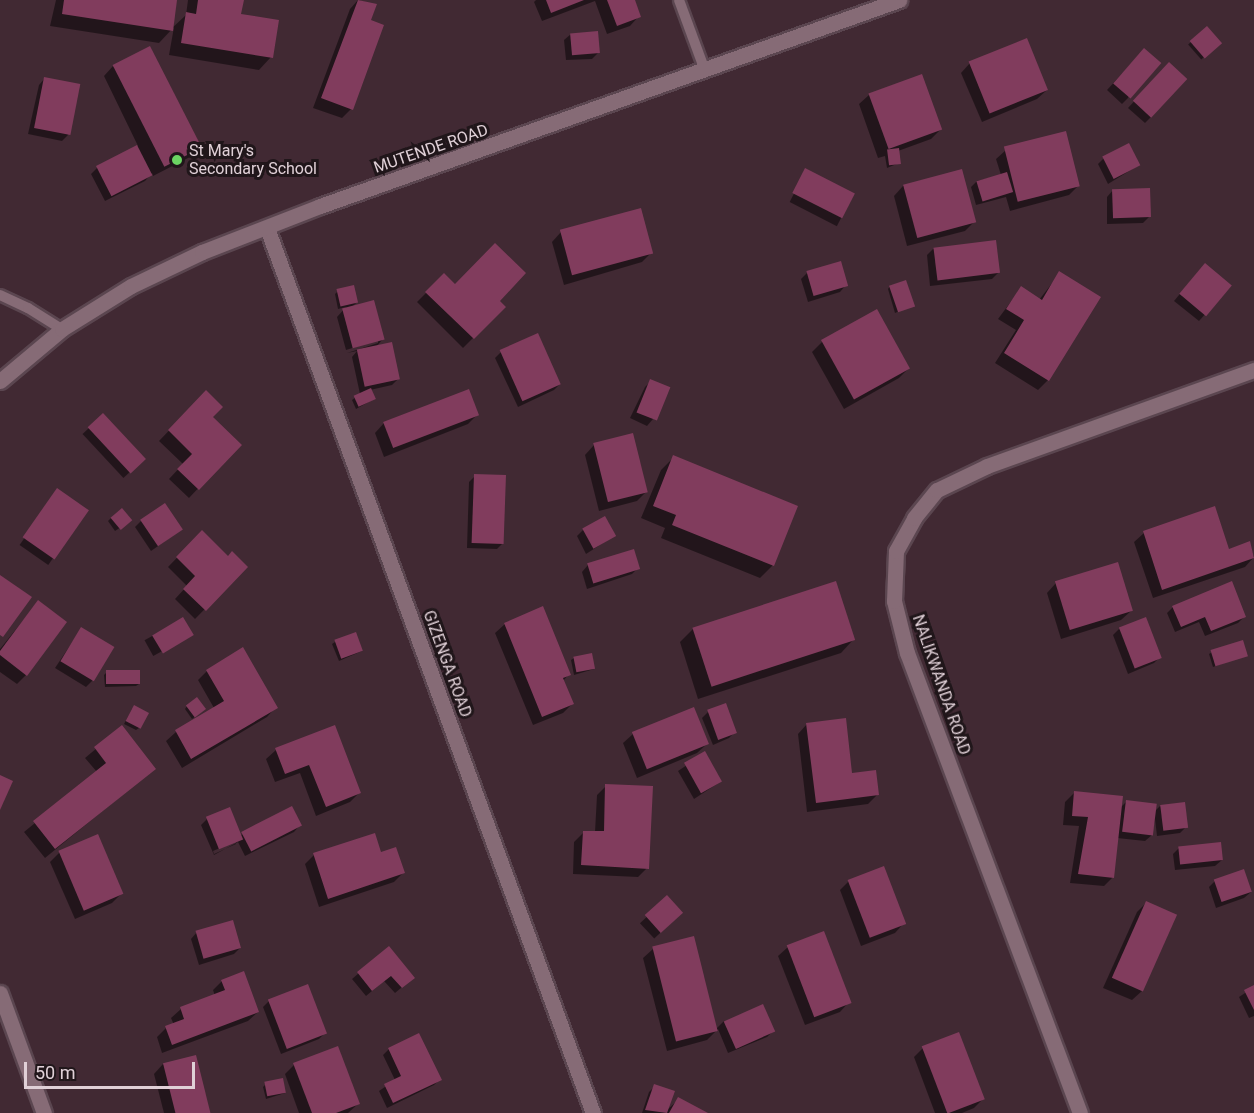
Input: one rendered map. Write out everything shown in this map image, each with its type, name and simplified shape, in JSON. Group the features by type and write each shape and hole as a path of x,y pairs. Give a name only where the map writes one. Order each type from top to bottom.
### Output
{"street":[{"name":"MUTENDE ROAD","path":"0,381 62,329 131,286 202,252 704,68 899,0"},
{"name":"GIZENGA ROAD","path":"267,228 593,1113"},
{"name":"NALIKWANDA ROAD","path":"1080,1113 907,653 894,601 896,551 914,518 937,490 987,466 1254,370"},
{"path":"0,993 44,1113"}],"lane":[{"path":"679,0 704,68"},
{"path":"0,295 28,308 62,329"}],"building":[{"path":"64,0 177,0 173,31 62,14"},
{"path":"198,0 244,0 241,14 279,20 273,58 181,43 186,12 196,14"},
{"path":"358,0 377,4 371,20 384,25 353,110 321,98"},
{"path":"546,0 584,0 551,13"},
{"path":"607,0 635,0 641,17 617,26"},
{"path":"1207,26 1222,43 1205,58 1190,41"},
{"path":"598,31 600,53 572,55 570,33"},
{"path":"1027,38 1048,90 990,114 969,62"},
{"path":"150,46 202,148 164,167 113,65"},
{"path":"1144,48 1161,63 1131,99 1113,83"},
{"path":"1169,62 1187,79 1151,118 1133,101"},
{"path":"922,74 942,129 889,149 868,93"},
{"path":"44,77 80,84 70,135 34,128"},
{"path":"1066,131 1080,186 1018,202 1004,146"},
{"path":"1129,143 1140,165 1114,179 1102,157"},
{"path":"137,145 152,175 111,196 96,166"},
{"path":"899,148 901,164 889,165 887,149"},
{"path":"805,168 855,193 842,218 792,193"},
{"path":"962,169 976,222 917,238 903,185"},
{"path":"1007,172 1013,192 983,201 976,181"},
{"path":"1150,188 1151,217 1113,218 1112,189"},
{"path":"641,208 653,253 572,275 560,230"},
{"path":"996,240 1000,273 937,280 933,248"},
{"path":"495,243 526,273 500,301 506,307 474,339 425,292 444,273 455,284"},
{"path":"841,261 848,286 814,296 806,271"},
{"path":"1205,263 1232,285 1206,316 1179,294"},
{"path":"1059,271 1101,297 1049,381 1004,353 1024,320 1006,309 1021,286 1042,300"},
{"path":"906,280 915,306 898,312 889,286"},
{"path":"354,285 358,303 341,307 336,289"},
{"path":"374,300 385,340 353,348 342,309"},
{"path":"877,309 910,368 854,400 821,340"},
{"path":"538,333 561,384 522,401 500,350"},
{"path":"392,342 400,379 365,387 357,349"},
{"path":"650,379 670,387 657,421 637,412"},
{"path":"371,388 376,399 359,407 354,396"},
{"path":"469,389 479,415 393,448 383,422"},
{"path":"206,390 223,407 213,417 242,445 199,490 177,469 192,454 168,430"},
{"path":"103,413 146,459 131,473 88,427"},
{"path":"633,433 648,492 608,502 593,443"},
{"path":"673,455 798,506 774,566 672,525 676,515 653,506"},
{"path":"474,474 506,475 504,544 472,543"},
{"path":"57,488 89,510 55,560 23,537"},
{"path":"165,503 183,530 158,546 140,520"},
{"path":"1215,506 1229,549 1250,541 1254,558 1162,590 1143,531"},
{"path":"122,508 132,520 121,530 111,518"},
{"path":"605,516 616,536 593,549 582,529"},
{"path":"202,530 228,556 232,551 248,567 206,611 183,589 195,576 176,557"},
{"path":"634,549 640,569 593,583 587,563"},
{"path":"1118,562 1133,611 1070,630 1055,581"},
{"path":"0,575 32,597 3,637 0,635"},
{"path":"836,581 855,640 712,687 692,628"},
{"path":"1232,581 1246,617 1211,631 1205,617 1181,627 1172,606"},
{"path":"38,600 67,622 27,676 0,655 0,651"},
{"path":"543,606 571,675 563,678 574,704 542,717 504,623"},
{"path":"183,617 194,635 163,654 152,636"},
{"path":"1146,617 1162,658 1135,668 1119,627"},
{"path":"81,627 114,647 94,681 60,661"},
{"path":"356,632 363,651 341,659 334,640"},
{"path":"1243,640 1248,656 1215,666 1210,650"},
{"path":"243,647 278,708 191,759 175,730 224,701 206,670"},
{"path":"592,653 595,669 576,672 573,657"},
{"path":"106,670 140,670 140,684 106,684"},
{"path":"197,697 206,709 195,717 186,705"},
{"path":"726,703 737,733 718,740 707,710"},
{"path":"134,705 149,713 141,729 126,721"},
{"path":"694,707 709,744 647,769 632,732"},
{"path":"846,718 852,773 876,770 879,795 816,803 806,723"},
{"path":"122,725 156,769 55,849 33,821 106,763 94,747"},
{"path":"335,725 361,793 326,807 309,765 285,774 275,748"},
{"path":"705,751 722,782 701,793 684,763"},
{"path":"0,775 13,781 0,810"},
{"path":"605,784 653,786 649,869 581,865 583,831 604,831"},
{"path":"1074,791 1123,796 1114,878 1078,874 1088,817 1072,816"},
{"path":"1126,800 1157,804 1153,836 1122,832"},
{"path":"1185,802 1188,828 1163,831 1160,805"},
{"path":"292,806 302,826 251,851 241,832"},
{"path":"230,807 243,839 219,849 206,817"},
{"path":"375,833 381,852 396,847 405,873 328,899 313,853"},
{"path":"98,834 123,894 84,911 58,851"},
{"path":"1221,842 1223,860 1180,864 1178,846"},
{"path":"884,866 906,924 870,938 848,880"},
{"path":"1244,869 1252,892 1222,902 1214,879"},
{"path":"667,895 683,913 661,933 645,915"},
{"path":"1146,901 1177,915 1143,992 1112,978"},
{"path":"233,920 241,948 204,959 196,931"},
{"path":"824,931 852,1003 814,1017 787,945"},
{"path":"694,936 718,1031 676,1041 652,946"},
{"path":"389,946 415,978 402,988 391,976 372,991 357,972"},
{"path":"244,971 259,1012 172,1045 165,1026 184,1019 180,1007 225,990 221,980"},
{"path":"308,984 327,1033 287,1049 268,999"},
{"path":"1254,985 1254,1010 1244,990"},
{"path":"763,1004 775,1031 736,1049 724,1021"},
{"path":"959,1032 985,1099 947,1113 922,1046"},
{"path":"419,1033 442,1080 393,1103 384,1084 401,1076 388,1048"},
{"path":"338,1046 360,1104 336,1113 312,1113 293,1063"},
{"path":"196,1055 210,1113 175,1113 163,1063"},
{"path":"283,1078 286,1093 267,1096 264,1082"},
{"path":"654,1084 675,1091 667,1113 645,1110"},
{"path":"678,1097 708,1113 669,1113"}],"place":[{"name":"St Mary's Secondary School","path":"177,160"}]}
